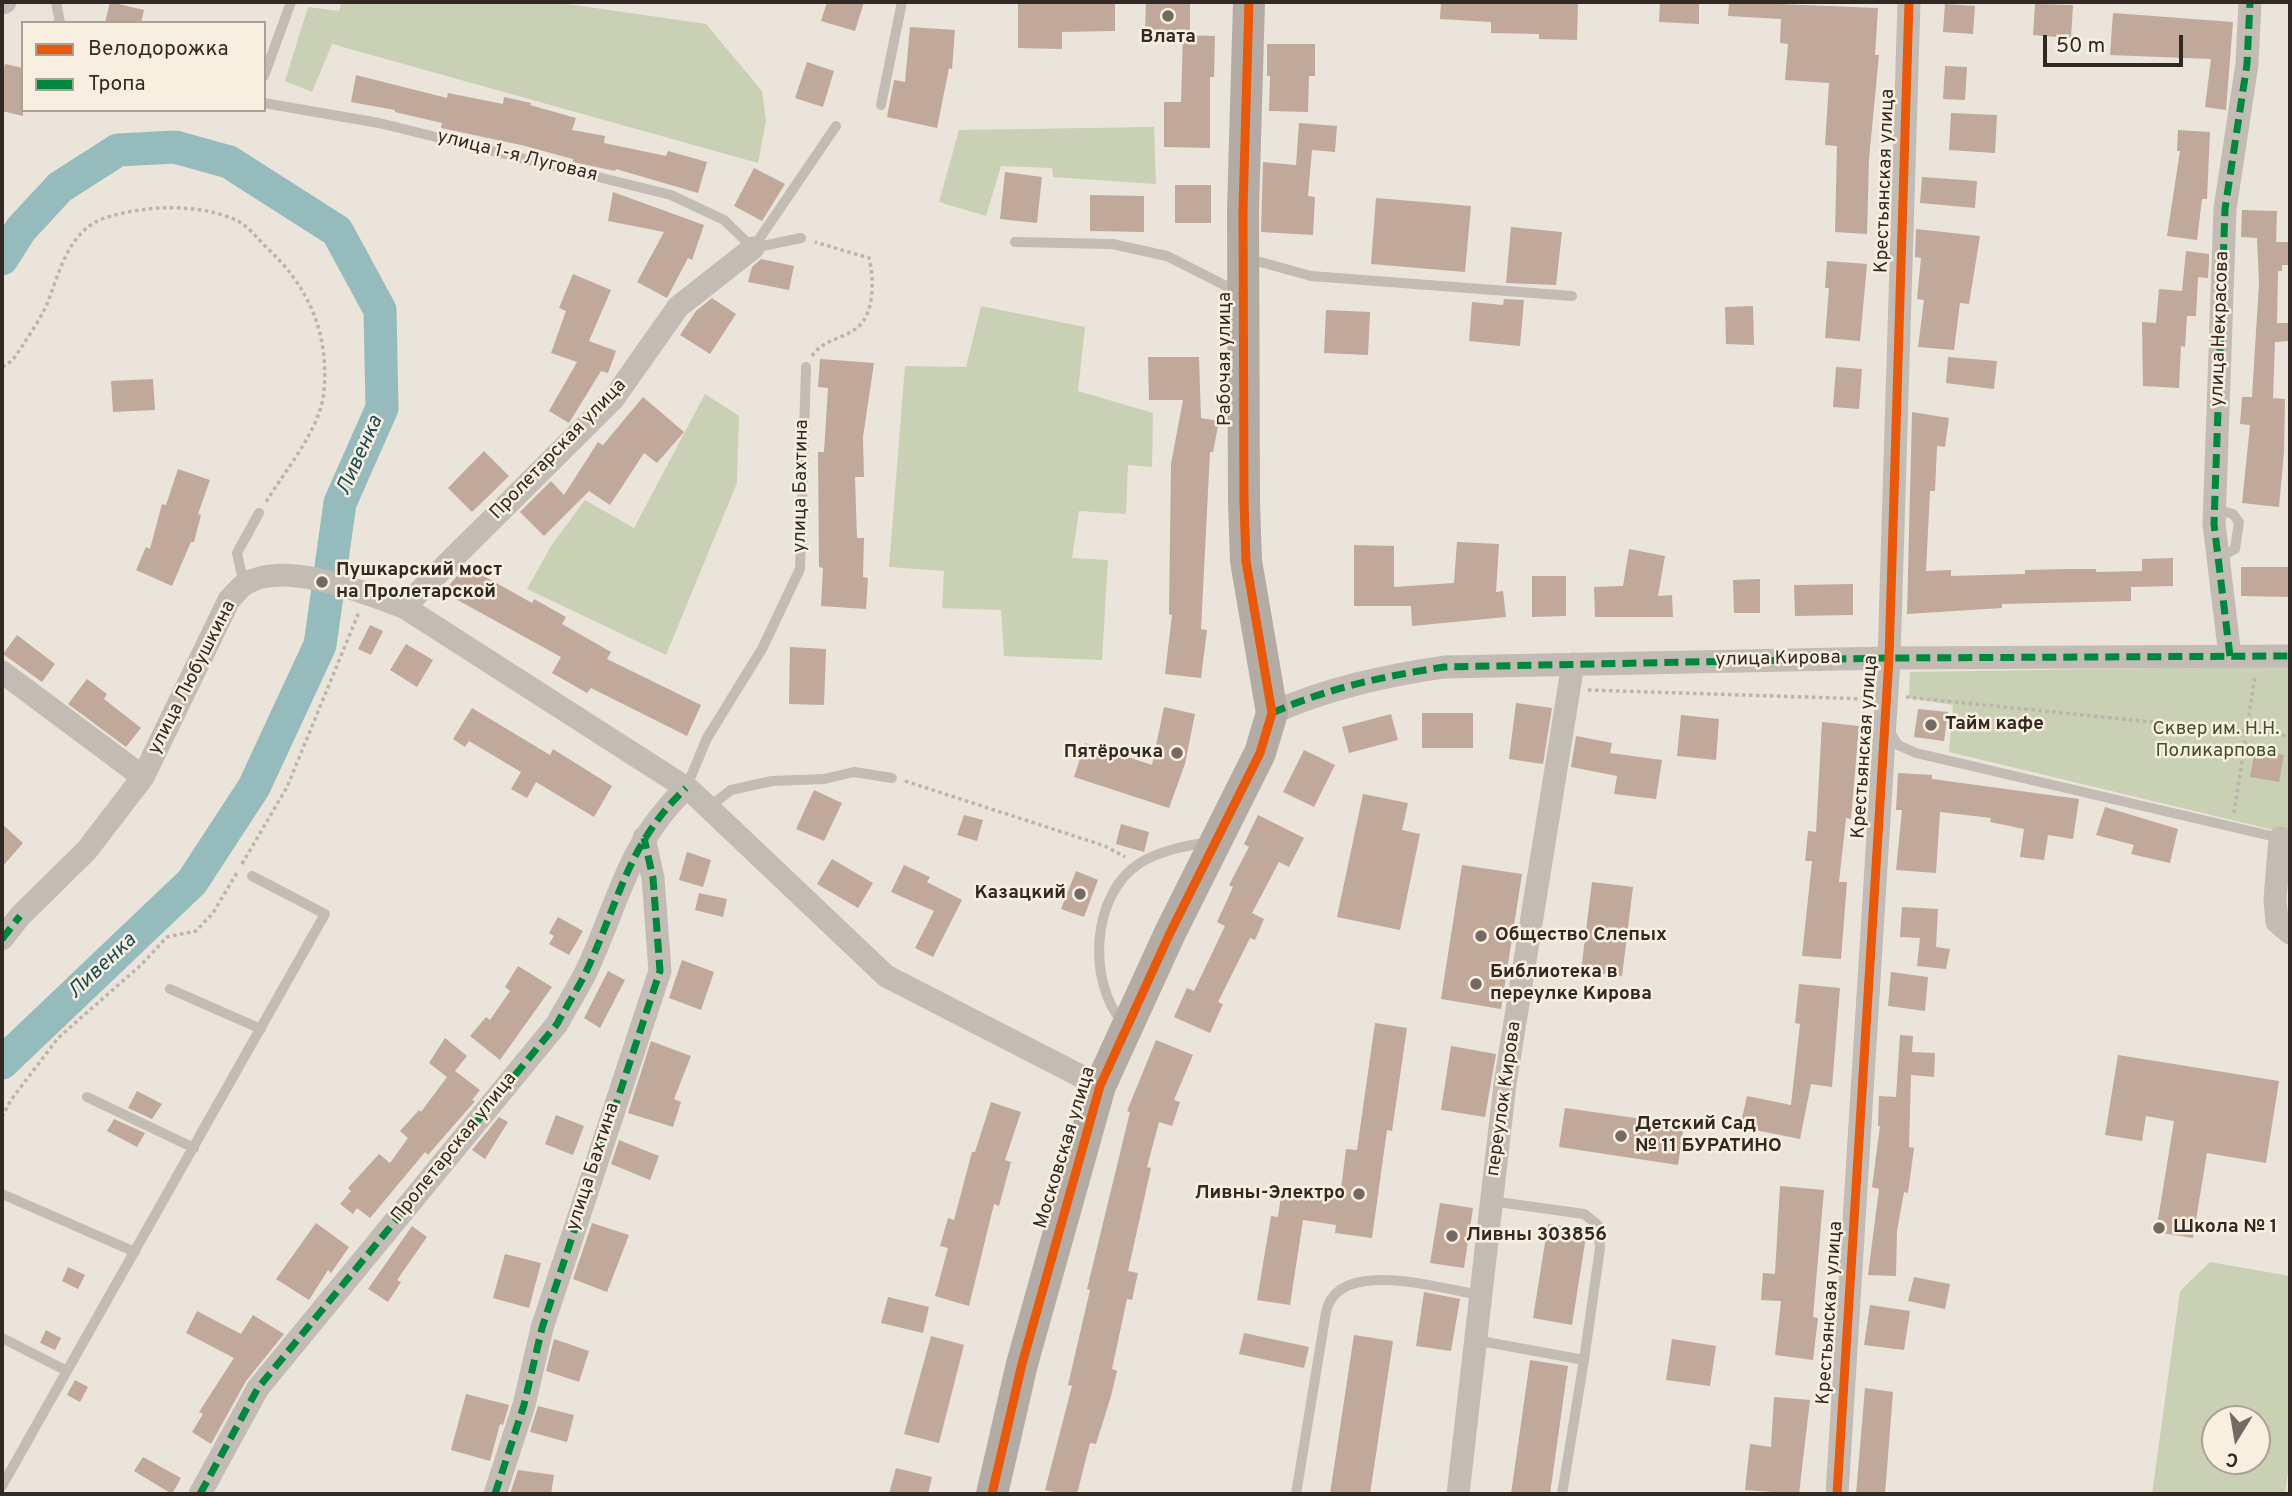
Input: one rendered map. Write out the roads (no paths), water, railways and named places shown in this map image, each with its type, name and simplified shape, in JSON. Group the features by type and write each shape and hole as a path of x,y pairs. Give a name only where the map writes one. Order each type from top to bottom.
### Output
{"street":[{"name":"Рабочая улица","path":"1249,2 1243,257 1246,561 1272,713"},
{"name":"Крестьянская улица","path":"1837,1494 1889,658 1909,2"},
{"name":"улица Некрасова","path":"2230,656 2217,559 2215,509 2225,209 2247,65 2250,2"},
{"name":"Пролетарская улица","path":"404,607 614,398 678,307 753,248"},
{"name":"улица Любушкина","path":"2,939 11,912 87,850 143,777 229,600 244,584 289,575 360,591 404,607"},
{"path":"404,607 686,788 886,976 1100,1086"},
{"name":"улица Кирова","path":"1272,713 1333,689 1384,676 1444,667 1889,658 2290,656"},
{"name":"переулок Кирова","path":"1458,1494 1505,1084 1573,664"},
{"name":"улица Любушкина","path":"2,672 143,777"},
{"name":"Московская улица","path":"992,1494 1022,1364 1100,1086 1214,841 1260,752 1272,713"},
{"name":"Пролетарская улица","path":"200,1494 205,1480 258,1388 556,1024 586,972 621,884 644,838 657,817 686,788"},
{"name":"улица Бахтина","path":"495,1494 524,1405 542,1328 660,971 653,878 644,838"},
{"path":"2285,839 2275,899 2277,922 2290,933"}],"lane":[{"path":"56,2 60,21"},
{"path":"266,71 291,2"},
{"path":"881,105 902,2"},
{"name":"улица 1-я Луговая","path":"266,103 379,124 671,195 724,220 753,248"},
{"name":"Пролетарская улица","path":"753,248 836,126"},
{"path":"753,248 801,238"},
{"path":"1015,242 1112,244 1167,256 1243,295"},
{"path":"1243,257 1311,276 1572,296"},
{"name":"улица Бахтина","path":"686,788 707,738 762,649 800,569 806,367"},
{"path":"244,584 237,553 259,513"},
{"path":"1885,722 1898,745 1916,753 2285,839"},
{"path":"708,808 731,790 772,781 824,779 854,772 892,778"},
{"path":"1126,1027 1113,1012 1100,971 1099,947 1108,903 1121,881 1138,864 1171,850 1214,841"},
{"path":"2,1486 325,914 252,876"},
{"path":"170,989 261,1029"},
{"path":"87,1097 194,1148"},
{"path":"2,1194 135,1252"},
{"path":"1491,1202 1584,1214 1598,1225 1600,1248 1562,1494"},
{"path":"1296,1494 1326,1312 1332,1296 1353,1283 1378,1279 1480,1295"},
{"path":"2,1338 68,1371"},
{"path":"1475,1340 1584,1360"}],"waterway":[{"name":"Ливенка","path":"2,259 21,229 60,187 118,150 175,147 229,162 337,231 380,310 382,408 340,503 320,645 254,787 192,882 2,1063"}],"place":[{"name":"Влата","path":"1168,16"},
{"name":"Пушкарский мост на Пролетарской","path":"322,582"},
{"name":"Тайм кафе","path":"1931,725"},
{"name":"Пятёрочка","path":"1177,753"},
{"name":"Казацкий","path":"1080,894"},
{"name":"Общество Слепых","path":"1481,936"},
{"name":"Библиотека в переулке Кирова","path":"1476,984"},
{"name":"Детский Сад № 11 БУРАТИНО","path":"1621,1136"},
{"name":"Ливны-Электро","path":"1359,1194"},
{"name":"Школа № 1","path":"2159,1228"},
{"name":"Ливны 303856","path":"1452,1236"}],"park label":[{"name":"Сквер им. Н.Н. Поликарпова","path":"2216,741"}]}
